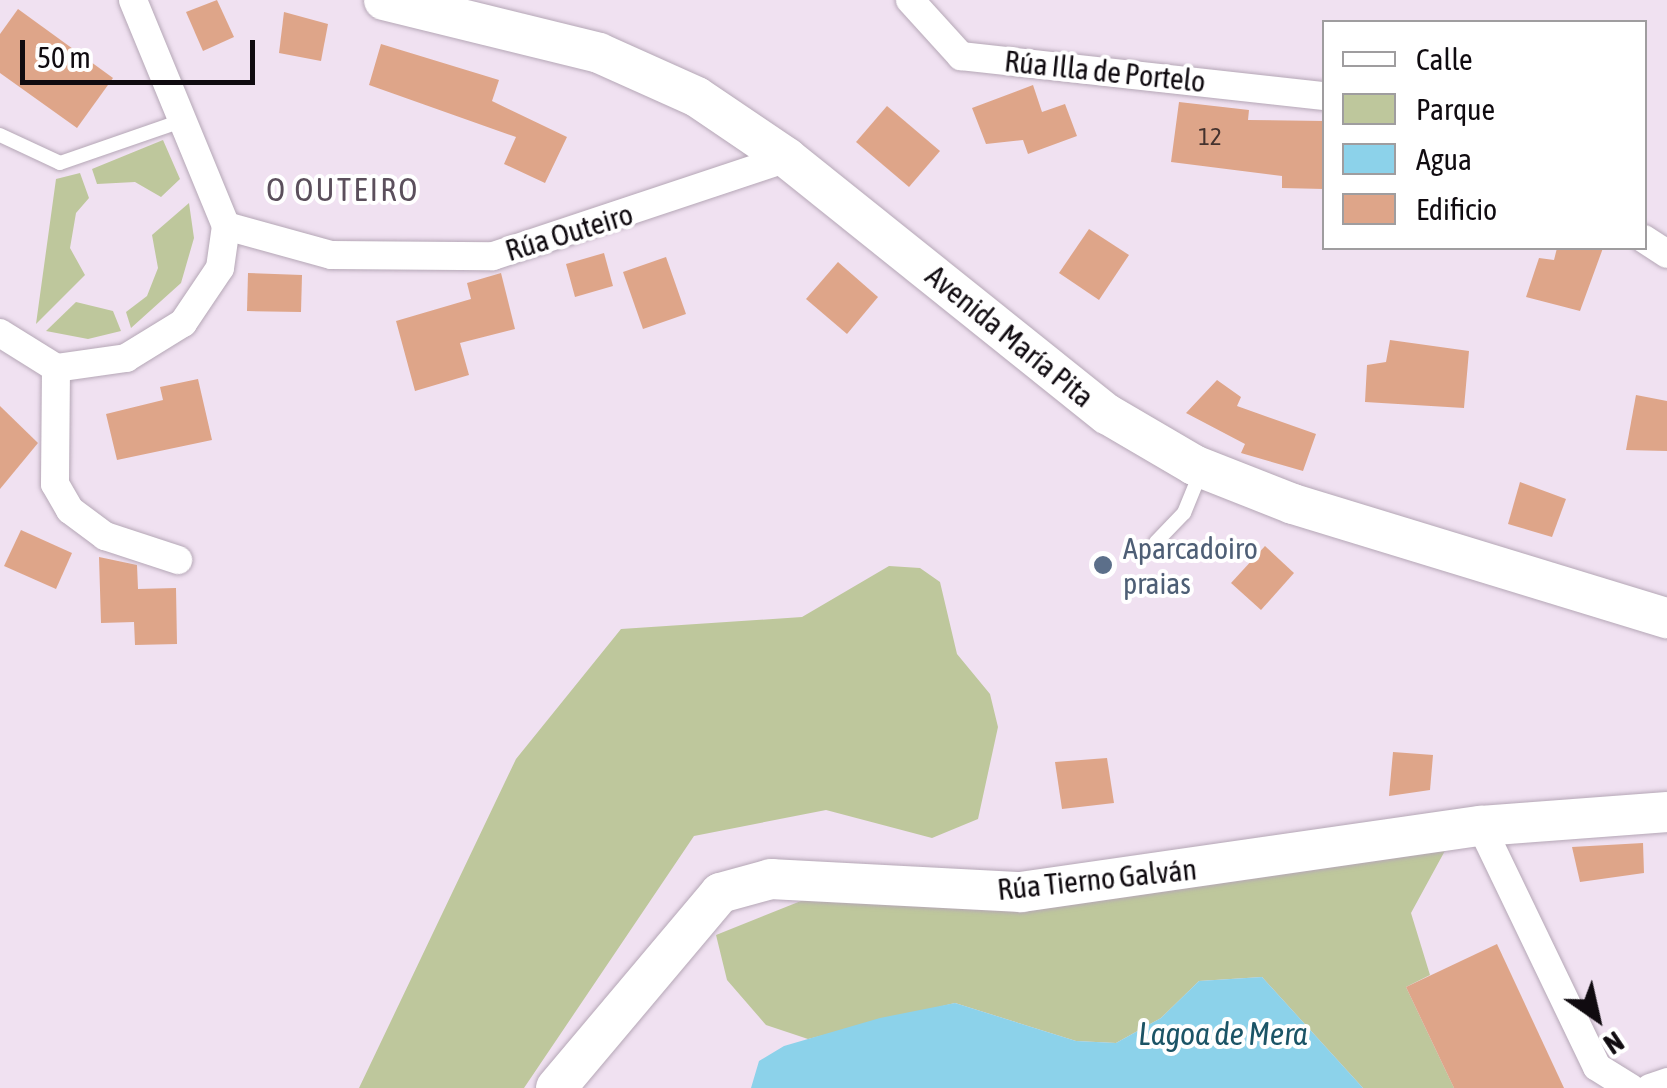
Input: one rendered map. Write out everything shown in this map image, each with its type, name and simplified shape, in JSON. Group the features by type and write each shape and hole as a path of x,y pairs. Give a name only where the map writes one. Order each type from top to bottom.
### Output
{"main road":[{"name":"Avenida María Pita","path":"384,0 599,53 698,97 787,158 1107,414 1203,469 1293,504 1667,618"},
{"name":"Rúa Tierno Galván","path":"556,1088 720,894 771,879 1021,892 1482,826 1667,812"}],"street":[{"path":"0,333 56,368 126,358 183,323 220,268 226,226 133,0"},
{"name":"Rúa Illa de Portelo","path":"910,0 961,56 1322,96"},
{"name":"Rúa Outeiro","path":"226,226 331,255 494,256 787,158"},
{"path":"56,368 55,484 70,510 106,536 178,560"},
{"path":"1482,826 1596,1067 1631,1088"},
{"path":"1650,1088 1667,1082"}],"lane":[{"path":"0,136 60,163 181,120"},
{"path":"1156,542 1184,513 1203,469"}],"green space":[{"path":"163,140 180,179 161,197 135,182 97,184 92,169"},
{"path":"80,173 89,198 76,213 70,248 85,275 36,324 56,179"},
{"path":"189,203 194,238 181,283 131,328 126,312 147,296 158,268 152,235"},
{"path":"76,302 113,311 121,331 88,339 46,331"},
{"path":"889,566 920,568 940,582 957,654 990,694 998,727 978,819 932,838 826,810 694,836 524,1088 359,1088 516,759 621,629 802,617"},
{"path":"1447,847 1411,913 1430,975 1406,987 1454,1088 1363,1088 1262,977 1199,981 1161,1018 1116,1043 1076,1041 955,1003 808,1039 766,1025 727,980 716,935 836,887 1100,900"}],"water":[{"name":"Lagoa de Mera","path":"1262,977 1363,1088 751,1088 759,1061 784,1046 880,1018 955,1003 1076,1041 1116,1043 1161,1018 1199,981"}],"building":[{"path":"217,0 234,37 203,51 186,12"},
{"path":"18,9 113,78 77,128 0,73 0,34"},
{"path":"284,12 328,24 321,61 279,53"},
{"path":"381,44 499,80 492,101 567,137 545,183 504,164 516,137 369,85"},
{"path":"1033,85 1042,112 1065,104 1077,136 1028,154 1023,140 986,144 972,108"},
{"path":"1179,102 1249,110 1248,120 1322,121 1322,189 1282,188 1282,176 1171,162"},
{"path":"887,106 940,151 909,187 856,142"},
{"path":"1089,229 1129,255 1099,300 1059,273"},
{"path":"1556,250 1602,250 1580,311 1526,297 1539,258 1554,260"},
{"path":"604,253 613,286 575,297 566,264"},
{"path":"666,257 686,314 643,329 623,272"},
{"path":"838,262 878,297 847,334 806,299"},
{"path":"248,273 302,275 301,312 247,311"},
{"path":"501,273 515,329 460,343 469,375 415,391 396,321 471,299 467,283"},
{"path":"1390,340 1469,351 1464,408 1365,402 1367,365 1386,362"},
{"path":"198,379 212,440 117,460 106,414 163,400 160,387"},
{"path":"1217,380 1241,397 1237,406 1316,434 1303,471 1241,453 1245,444 1186,413"},
{"path":"1636,395 1667,401 1667,451 1626,450"},
{"path":"0,406 38,443 0,489"},
{"path":"1520,482 1566,499 1552,537 1508,524"},
{"path":"21,530 72,553 56,589 4,566"},
{"path":"1265,546 1294,573 1261,610 1231,583"},
{"path":"99,557 137,565 138,589 176,588 177,644 135,645 134,622 101,623"},
{"path":"1393,752 1433,755 1430,790 1389,796"},
{"path":"1107,758 1114,803 1062,809 1055,762"},
{"path":"1643,843 1644,873 1580,882 1572,847"},
{"path":"1497,944 1564,1088 1454,1088 1406,987"}],"place":[{"name":"Aparcadoiro praias","path":"1103,565"}],"district":[{"name":"O OUTEIRO","path":"343,190"}]}
